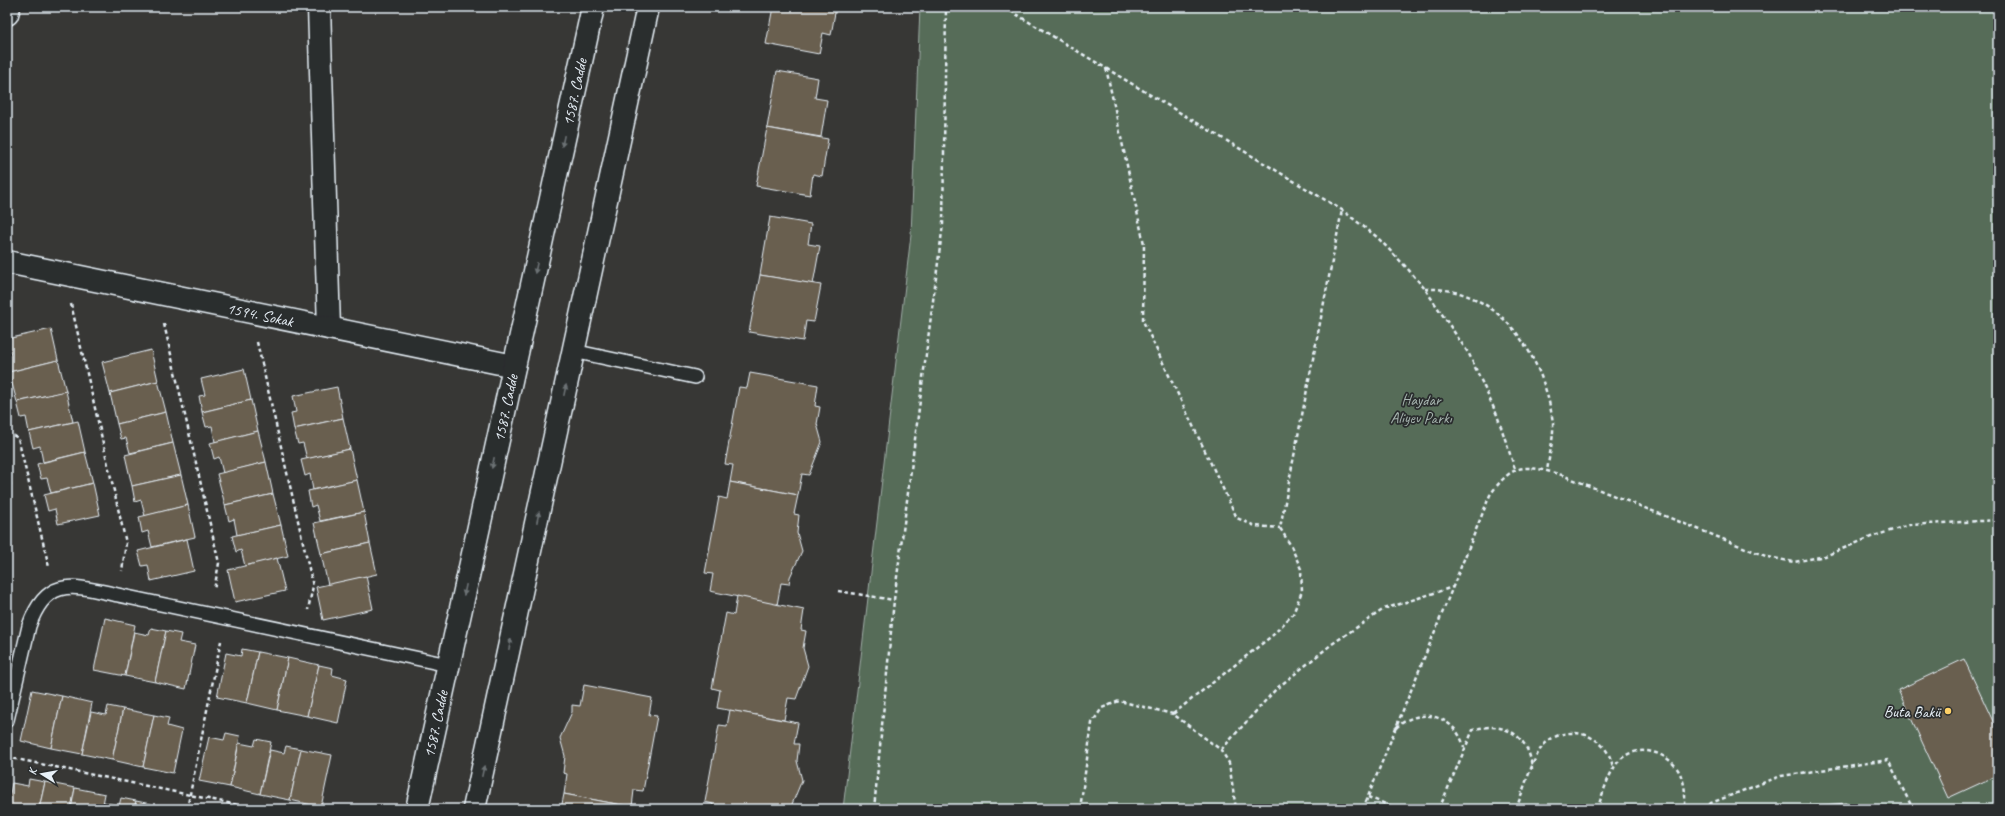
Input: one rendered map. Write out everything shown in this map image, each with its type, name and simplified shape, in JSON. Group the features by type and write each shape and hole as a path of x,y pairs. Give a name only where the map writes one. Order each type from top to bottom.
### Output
{"main road":[{"path":"7,14 9,7"},
{"path":"319,7 329,328"},
{"name":"1587. Cadde","path":"417,809 593,7"},
{"path":"474,809 648,7"},
{"name":"1594. Sokak","path":"7,262 514,366"}],"lane":[{"path":"573,351 695,377"},
{"path":"7,720 28,626 40,602 54,591 62,588 76,587 118,595 448,665"}],"path":[{"path":"874,809 894,600 943,224 946,7"},
{"path":"1004,7 1342,210 1377,237 1425,289 1469,354 1497,415 1515,469"},
{"path":"1106,68 1144,244 1143,321 1237,518 1255,526 1280,528"},
{"path":"1173,714 1273,635 1293,614 1302,591 1301,569 1291,546 1280,528 1342,210"},
{"path":"64,274 126,543 118,595"},
{"path":"1425,289 1453,291 1465,294 1487,304 1513,328 1530,353 1547,392 1553,425 1547,471"},
{"path":"157,292 219,563 209,614"},
{"path":"250,312 313,586 303,634"},
{"path":"7,432 18,438 54,591"},
{"path":"1363,809 1490,495 1501,480 1515,469 1529,468 1562,475 1768,557 1794,562 1825,556 1871,537 1909,525 1998,520"},
{"path":"1221,750 1276,689 1332,644 1384,609 1453,586"},
{"path":"838,591 894,600"},
{"path":"187,809 226,618"},
{"path":"1080,809 1092,723 1102,708 1119,701 1173,714 1221,750 1229,763 1236,809"},
{"path":"1395,729 1407,719 1417,716 1438,717 1448,722 1456,730 1462,739 1464,748"},
{"path":"1439,809 1473,730 1489,727 1505,729 1514,734 1528,750 1532,769"},
{"path":"1516,809 1541,749 1555,736 1576,733 1587,735 1604,747 1610,756 1613,770"},
{"path":"1597,809 1613,770 1626,755 1647,751 1658,753 1675,766 1681,775 1684,785 1685,809"},
{"path":"7,757 257,809"},
{"path":"1704,809 1711,803 1781,776 1888,760 1913,809"},
{"path":"1368,797 1398,809"}],"green space":[{"name":"Haydar Aliyev Parkı","path":"920,7 1998,7 1998,809 843,809 911,235"}],"building":[{"path":"773,7 836,7 831,35 823,33 819,54 766,44"},
{"path":"777,71 818,78 815,98 827,100 821,137 767,128"},
{"path":"767,128 828,139 822,176 813,174 810,195 756,186"},
{"path":"770,217 811,224 808,244 820,246 813,284 760,275"},
{"path":"760,275 821,285 814,322 806,321 803,341 749,332"},
{"path":"51,329 58,360 9,372 7,356 11,354 7,339"},
{"path":"151,350 158,381 110,393 102,362"},
{"path":"58,360 66,391 17,402 9,372"},
{"path":"244,369 251,400 202,412 199,396 205,395 201,379"},
{"path":"750,373 818,385 815,406 820,407 817,424 822,442 809,475 802,474 798,495 730,482 733,465 725,464 739,387 747,388"},
{"path":"158,381 166,412 117,424 110,393"},
{"path":"337,387 343,418 294,429 291,413 296,412 293,396"},
{"path":"66,391 73,422 29,432 26,417 21,418 17,402"},
{"path":"251,400 258,431 215,442 212,426 206,427 202,412"},
{"path":"166,412 173,443 130,453 126,438 121,439 117,424"},
{"path":"343,418 350,449 307,459 303,443 298,444 294,429"},
{"path":"78,421 85,452 43,462 40,446 33,448 29,432"},
{"path":"258,431 266,462 223,473 219,457 214,459 210,443"},
{"path":"173,443 181,475 132,486 125,455"},
{"path":"350,449 357,480 313,490 310,474 305,476 301,460"},
{"path":"85,452 93,483 51,493 47,478 41,479 37,464"},
{"path":"7,461 11,485 7,485"},
{"path":"266,462 273,494 225,505 217,474"},
{"path":"181,475 188,505 145,516 141,500 135,502 132,486"},
{"path":"357,480 364,512 320,521 316,505 311,507 308,491"},
{"path":"730,482 798,495 794,514 799,515 797,533 802,551 790,577 789,584 781,583 777,605 710,591 713,574 705,573 719,497 727,499"},
{"path":"93,483 100,515 58,524 55,509 48,511 44,495"},
{"path":"273,494 281,525 237,535 234,519 229,521 225,505"},
{"path":"188,505 195,537 152,547 148,531 142,533 139,517"},
{"path":"364,512 370,543 321,554 314,523"},
{"path":"281,525 288,556 245,566 241,550 236,552 232,536"},
{"path":"187,539 194,571 151,581 148,565 142,566 138,551"},
{"path":"370,543 377,574 328,585 321,554"},
{"path":"277,558 285,591 235,602 228,570"},
{"path":"366,576 373,609 323,620 316,587"},
{"path":"737,596 804,610 801,630 806,631 803,648 808,666 796,699 788,698 784,720 717,708 720,690 712,688 726,613 734,615"},
{"path":"105,618 135,625 125,676 94,670"},
{"path":"151,628 166,631 155,682 125,676 134,632 149,635"},
{"path":"166,631 181,634 179,642 195,645 186,689 155,682"},
{"path":"242,649 258,652 247,703 217,697 226,653 241,656"},
{"path":"258,652 288,658 277,710 247,703"},
{"path":"288,658 319,665 307,716 277,710"},
{"name":"Buta Bakü","path":"1964,659 1998,732 1998,775 1948,798 1898,690"},
{"path":"319,665 333,668 332,675 347,679 338,723 307,716"},
{"path":"584,685 652,698 649,715 657,716 643,791 634,790 632,807 564,794 567,774 563,773 565,756 560,738 572,712 572,705 580,706"},
{"path":"32,690 62,696 51,748 21,741"},
{"path":"62,696 92,703 82,754 51,748"},
{"path":"108,706 123,709 112,760 82,754 91,712 106,715"},
{"path":"123,709 154,715 143,767 112,760"},
{"path":"730,710 798,723 794,744 799,744 797,761 802,780 790,809 712,809 713,804 705,802 719,725 727,726"},
{"path":"154,715 169,718 167,726 182,730 173,773 143,767"},
{"path":"226,733 240,736 230,787 199,781 209,737 224,740"},
{"path":"256,739 271,742 260,794 230,787 239,743 254,746"},
{"path":"286,746 301,749 290,800 260,794 270,750 284,753"},
{"path":"301,749 332,755 321,807 290,800"},
{"path":"29,779 45,782 39,809 7,809 12,783 28,786"},
{"path":"45,782 75,788 71,809 39,809"},
{"path":"75,788 105,794 102,809 71,809"},
{"path":"564,794 632,807 631,809 561,809"},
{"path":"121,798 136,801 134,809 102,809 104,802 119,806"},
{"path":"136,801 151,804 150,809 134,809"},
{"path":"1846,803 1853,809 1778,809"}],"place":[{"name":"Buta Bakü","path":"1948,711"}]}
